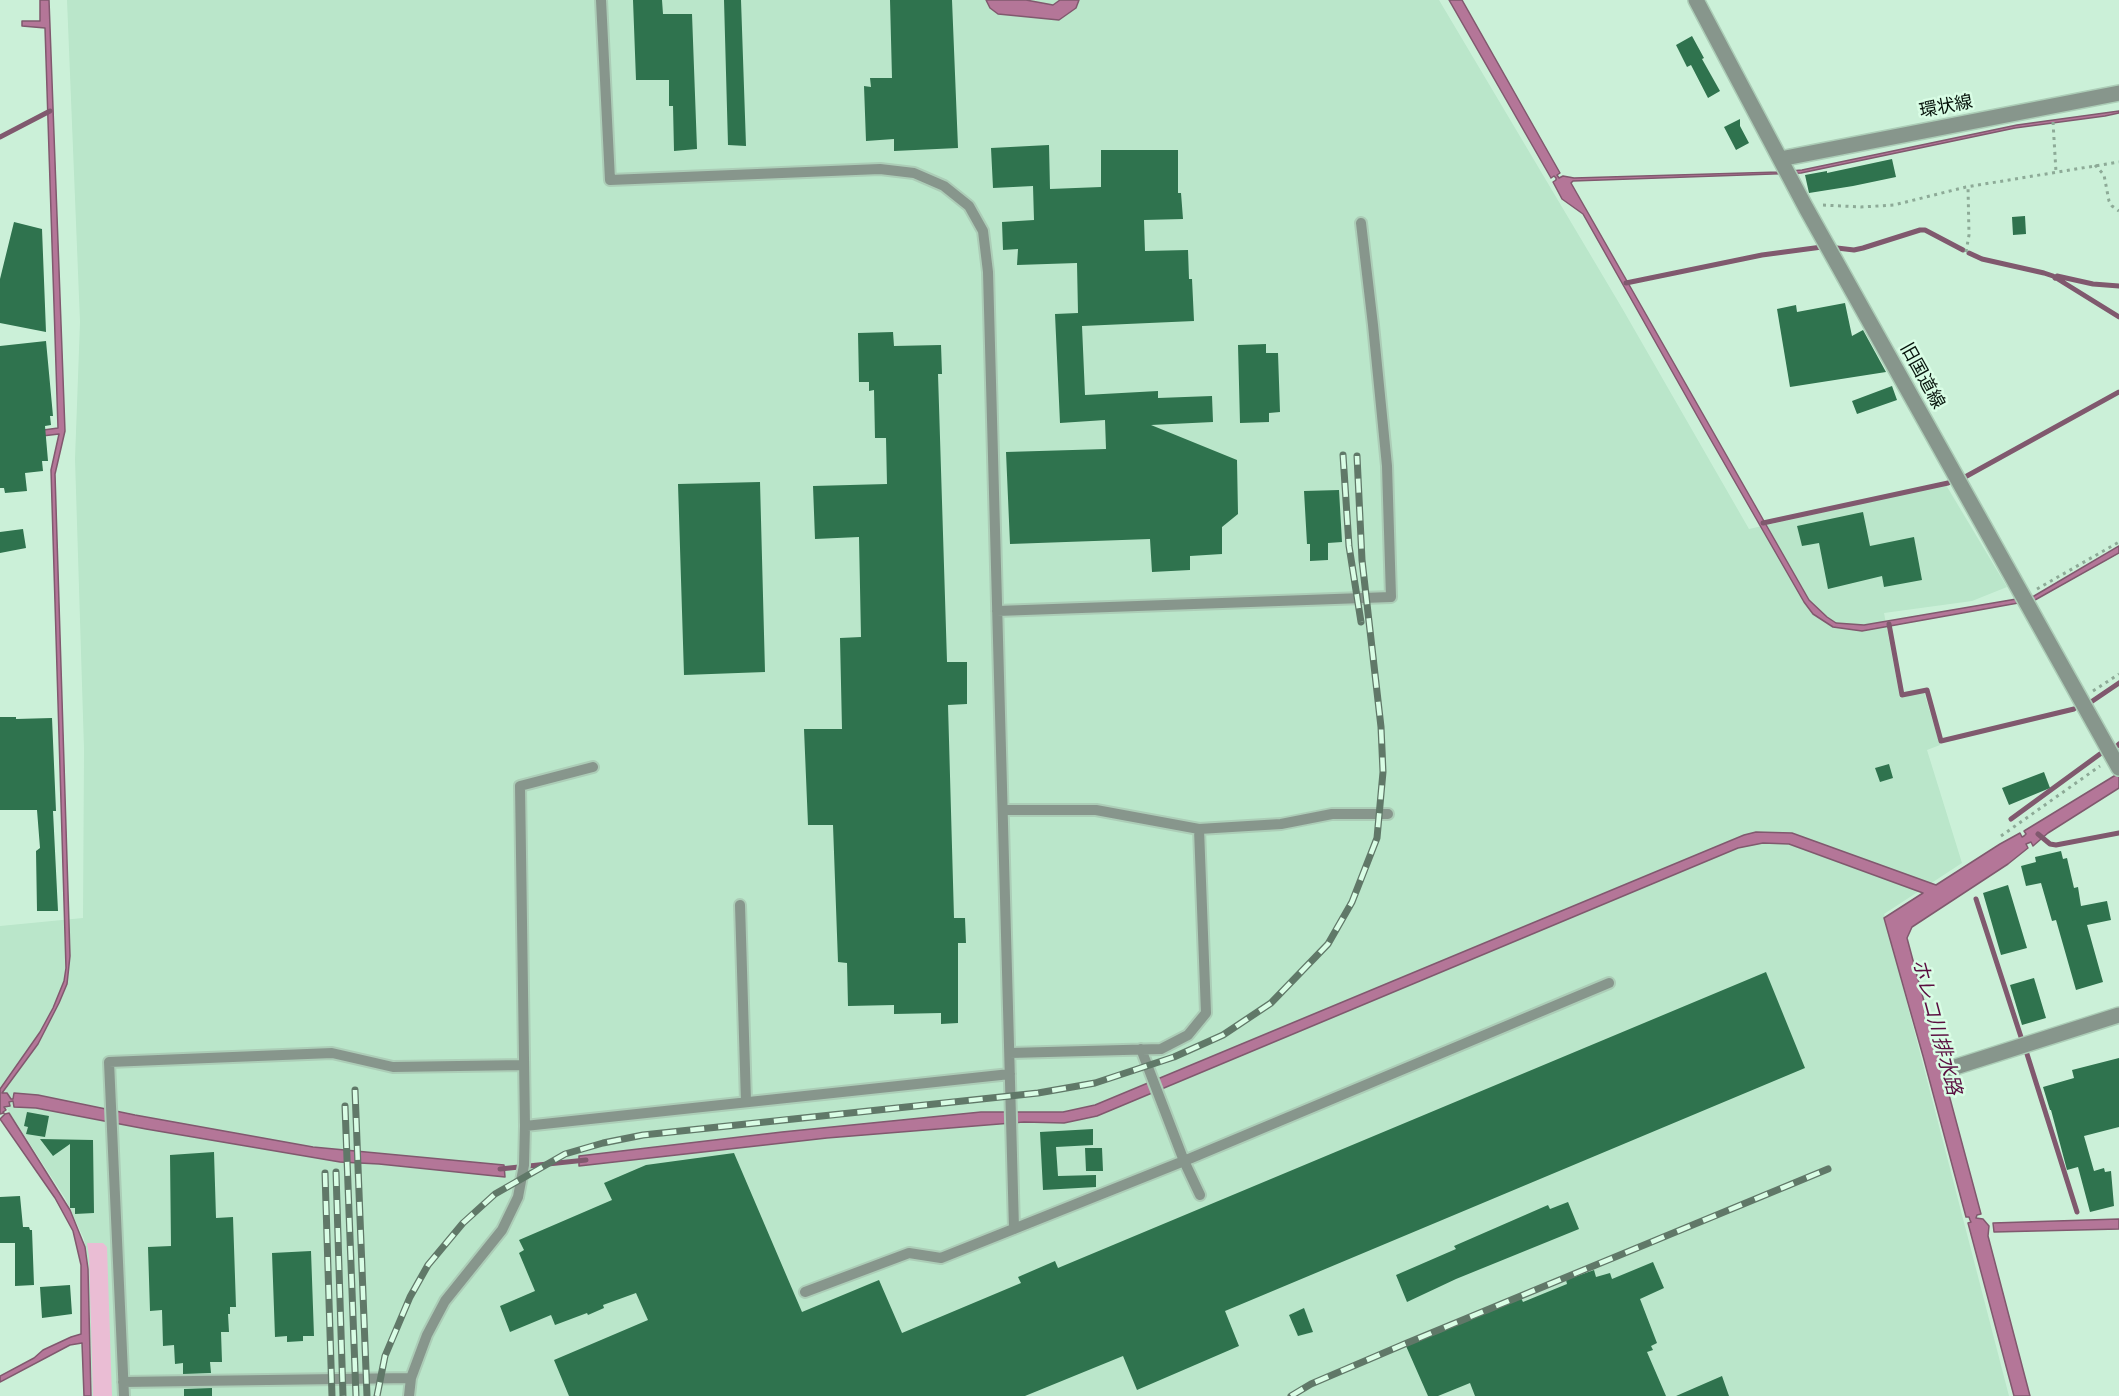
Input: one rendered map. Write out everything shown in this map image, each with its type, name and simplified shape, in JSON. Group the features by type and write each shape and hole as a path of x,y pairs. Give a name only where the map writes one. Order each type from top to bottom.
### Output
{"street":[{"name":"旧国道線","path":"1696,0 1806,208 2116,762"},
{"name":"環状線","path":"1780,159 2119,93"},
{"path":"1948,1069 2119,1015"}],"lane":[{"path":"601,0 610,180 880,169 914,173 944,186 969,206 983,231 988,272 1014,1229"},
{"path":"997,611 1391,597 1387,466 1361,223"},
{"path":"409,1396 411,1378 427,1335 445,1300 502,1230 518,1197 524,1165 520,786 593,767"},
{"path":"1003,810 1096,810 1199,829 1281,824 1332,814 1388,814"},
{"path":"1010,1053 1161,1049 1188,1035 1206,1013 1199,829"},
{"path":"740,905 746,1102"},
{"path":"805,1292 909,1253 941,1258 1184,1161 1609,982"},
{"path":"1142,1049 1184,1161 1200,1195"},
{"path":"124,1396 109,1062 332,1053 393,1067 524,1065"},
{"path":"525,1126 1010,1074"},
{"path":"123,1382 411,1378"}],"path":[{"path":"2052,105 2056,172"},
{"path":"1806,208 1819,205 1861,207 1894,205 1968,187 2119,162"},
{"path":"2095,165 2104,175 2109,201 2119,211"},
{"path":"1966,252 1969,235 1968,187"},
{"path":"2022,593 2032,592 2119,543"},
{"path":"2081,699 2119,674"},
{"path":"2001,836 2116,762"}],"shaded area":[{"path":"40,0 49,0 65,431 55,474 70,956 67,984 59,1003 38,1044 2,1093 7,1093 11,1099 14,1093 38,1095 313,1147 504,1165 505,1177 340,1162 36,1108 14,1107 13,1101 9,1102 10,1106 4,1107 6,1110 4,1113 0,1114 0,1089 40,1032 64,981 66,968 51,470 59,434 0,441 0,436 58,428 45,28 22,26 22,21 40,21"},
{"path":"67,0 1439,0 1622,308 1749,529 1946,485 2007,587 1972,601 1884,613 1900,698 1924,692 1940,745 1927,750 1962,863 1884,914 2009,1396 92,1396 88,1266 84,1239 65,1198 0,1098 0,926 83,918 84,749 75,459 80,322"},
{"path":"986,0 1026,0 1053,5 1060,0 1079,0 1076,8 1059,20 998,14 990,8"},
{"path":"1449,0 1462,0 1560,173 1557,175 1559,178 1563,176 1574,178 1802,170 2017,125 2119,111 2119,113 2105,116 2015,128 1801,173 1573,181 1571,183 1809,600 1827,617 1836,623 1864,625 2034,596 2119,546 2119,553 2035,600 1862,631 1833,627 1813,614 1804,602 1583,214 1562,199 1553,182 1556,178 1554,176 1551,178"},
{"path":"2119,773 2119,788 2048,833 2033,846 2031,842 2026,844 2028,848 2008,864 1912,927 1907,938 1981,1214 1976,1218 1983,1219 1989,1226 1988,1236 2030,1396 2014,1396 1968,1223 1971,1222 1969,1217 1966,1217 1884,918 1923,893 1789,844 1763,843 1738,848 1097,1116 1064,1123 1024,1122 827,1138 579,1166 579,1156 782,1132 981,1112 1063,1112 1095,1105 1744,835 1756,832 1792,833 1936,885 2000,844 2020,833 2022,837 2024,836 2026,834 2024,831"},
{"path":"9,1113 70,1210 85,1247 88,1269 91,1396 84,1396 82,1343 70,1345 0,1382 0,1376 34,1358 43,1350 81,1334 81,1265 73,1231 55,1198 0,1119"},
{"path":"2119,1219 2119,1229 1994,1232 1993,1223"},
{"path":"87,1243 103,1243 107,1247 112,1396 93,1396"}],"building":[{"path":"633,0 662,0 663,14 692,14 697,149 674,151 673,106 669,106 669,80 636,80"},
{"path":"724,0 741,0 746,146 728,145"},
{"path":"890,0 952,0 958,148 894,151 894,139 866,141 864,86 871,87 870,78 892,78"},
{"path":"1692,36 1720,91 1708,98 1691,65 1687,67 1676,45"},
{"path":"1740,119 1740,126 1749,143 1736,150 1724,127"},
{"path":"1049,145 1050,189 1101,187 1101,150 1178,150 1178,193 1181,193 1183,219 1144,220 1145,251 1188,250 1194,321 1082,326 1085,395 1158,391 1158,398 1212,396 1213,422 1151,425 1237,460 1238,514 1222,527 1222,554 1190,556 1190,570 1152,572 1150,539 1010,544 1006,452 1106,449 1105,420 1060,423 1055,314 1078,313 1077,263 1017,265 1018,249 1003,250 1002,222 1034,220 1033,186 993,188 991,148"},
{"path":"1892,159 1896,177 1809,193 1805,175 1827,171 1827,173"},
{"path":"2025,216 2026,234 2013,235 2012,217"},
{"path":"14,222 42,229 46,332 0,323 0,279"},
{"path":"1845,303 1852,336 1863,330 1886,372 1790,387 1777,309 1796,305 1797,312"},
{"path":"893,332 894,346 941,345 942,374 938,374 947,662 967,662 967,704 948,705 954,918 965,918 966,943 958,943 958,1023 941,1024 941,1013 894,1014 894,1005 848,1006 847,963 838,962 833,825 808,825 804,729 842,729 840,638 861,637 859,537 815,539 813,486 887,484 886,438 875,438 874,390 869,391 869,382 859,382 858,333"},
{"path":"46,341 53,416 50,416 51,425 45,426 48,461 42,461 43,471 25,473 27,491 5,493 4,488 0,488 0,346"},
{"path":"1266,344 1266,353 1278,353 1280,412 1269,413 1269,422 1240,423 1238,345"},
{"path":"1892,386 1897,400 1857,414 1852,401"},
{"path":"760,482 765,672 684,675 678,484"},
{"path":"1339,490 1342,542 1328,543 1328,560 1310,561 1304,491"},
{"path":"1863,512 1870,546 1914,537 1922,580 1884,587 1882,576 1828,589 1819,543 1802,546 1797,526"},
{"path":"23,529 26,548 0,553 0,532"},
{"path":"0,717 52,718 56,811 53,811 58,911 37,911 36,851 40,848 37,810 0,810"},
{"path":"1889,764 1893,778 1880,782 1875,768"},
{"path":"2044,772 2050,788 2009,805 2002,788"},
{"path":"2061,851 2063,859 2067,858 2074,888 2078,887 2081,906 2107,901 2111,920 2087,925 2103,982 2076,990 2056,920 2052,921 2041,883 2026,886 2021,866 2036,862 2035,857"},
{"path":"2008,885 2027,948 2001,955 1983,893"},
{"path":"1766,972 1805,1068 1225,1311 1239,1346 1137,1390 1123,1356 1025,1396 569,1396 554,1360 648,1320 636,1293 603,1305 604,1308 588,1315 587,1313 555,1325 551,1315 510,1332 500,1306 535,1291 519,1253 524,1250 519,1240 612,1200 604,1183 646,1165 734,1153 802,1312 879,1280 902,1333 1021,1283 1018,1277 1055,1261 1058,1268"},
{"path":"2034,978 2046,1018 2022,1025 2010,985"},
{"path":"2119,1058 2119,1127 2084,1136 2094,1171 2104,1168 2105,1172 2111,1171 2114,1206 2090,1212 2078,1167 2067,1170 2043,1087 2074,1078 2072,1070"},
{"path":"27,1112 49,1116 45,1137 26,1134 28,1127 24,1126"},
{"path":"1093,1129 1093,1145 1056,1147 1058,1176 1096,1175 1096,1187 1043,1190 1040,1132"},
{"path":"40,1139 93,1140 94,1213 75,1214 75,1208 70,1208 70,1144 53,1156"},
{"path":"1085,1148 1102,1148 1103,1171 1086,1171"},
{"path":"214,1152 216,1218 233,1217 236,1307 230,1307 230,1314 228,1314 229,1332 221,1332 222,1362 210,1362 211,1373 183,1374 183,1363 175,1364 174,1345 163,1346 162,1310 150,1311 148,1247 171,1246 170,1155"},
{"path":"20,1196 23,1227 29,1227 32,1230 34,1285 15,1286 15,1243 0,1243 0,1197"},
{"path":"1568,1202 1579,1229 1456,1279 1407,1302 1396,1275 1456,1249 1454,1246 1548,1205 1550,1209"},
{"path":"311,1251 314,1336 303,1336 303,1341 287,1342 287,1336 275,1337 272,1253"},
{"path":"1653,1262 1664,1288 1640,1299 1657,1343 1651,1346 1653,1350 1647,1352 1666,1396 1475,1396 1470,1383 1438,1396 1428,1396 1406,1346 1521,1298 1523,1302 1567,1284 1566,1280 1594,1270 1596,1277 1610,1273 1612,1279"},
{"path":"70,1285 72,1314 42,1318 40,1287"},
{"path":"1304,1308 1313,1332 1298,1336 1289,1315"},
{"path":"1722,1376 1729,1396 1676,1396"},
{"path":"212,1388 212,1396 184,1396 184,1389"}],"waterway":[{"path":"0,137 50,111"},
{"path":"1837,248 1854,250 1925,230 1963,250"},
{"path":"1626,283 1762,255 1822,247"},
{"path":"1969,253 1982,259 2053,276 2119,317"},
{"path":"2055,278 2057,276 2093,284 2119,286"},
{"path":"1965,477 2119,392"},
{"path":"1763,523 1948,483"},
{"path":"1889,624 1902,695 1927,690 1941,741 2074,709"},
{"path":"2091,702 2119,683"},
{"path":"2116,747 2119,744"},
{"path":"2011,819 2100,754"},
{"path":"2038,834 2050,844 2056,845 2119,833"},
{"path":"1976,899 2021,1037"},
{"path":"2027,1054 2077,1212"},
{"path":"500,1169 586,1160"}],"railway":[{"path":"1343,455 1349,546 1361,622"},
{"path":"377,1396 385,1356 410,1297 428,1265 463,1223 495,1194 565,1154 643,1135 1038,1093 1095,1083 1174,1057 1223,1035 1271,1003 1328,944 1352,902 1377,838 1383,772 1381,727 1362,560 1357,456"},
{"path":"355,1090 367,1396"},
{"path":"345,1106 356,1396"},
{"path":"1291,1396 1311,1384 1407,1343 1828,1169"},
{"path":"336,1172 343,1396"},
{"path":"325,1173 332,1396"}],"water label":[{"name":"ホレコ川排水路","path":"1936,1027"}]}
